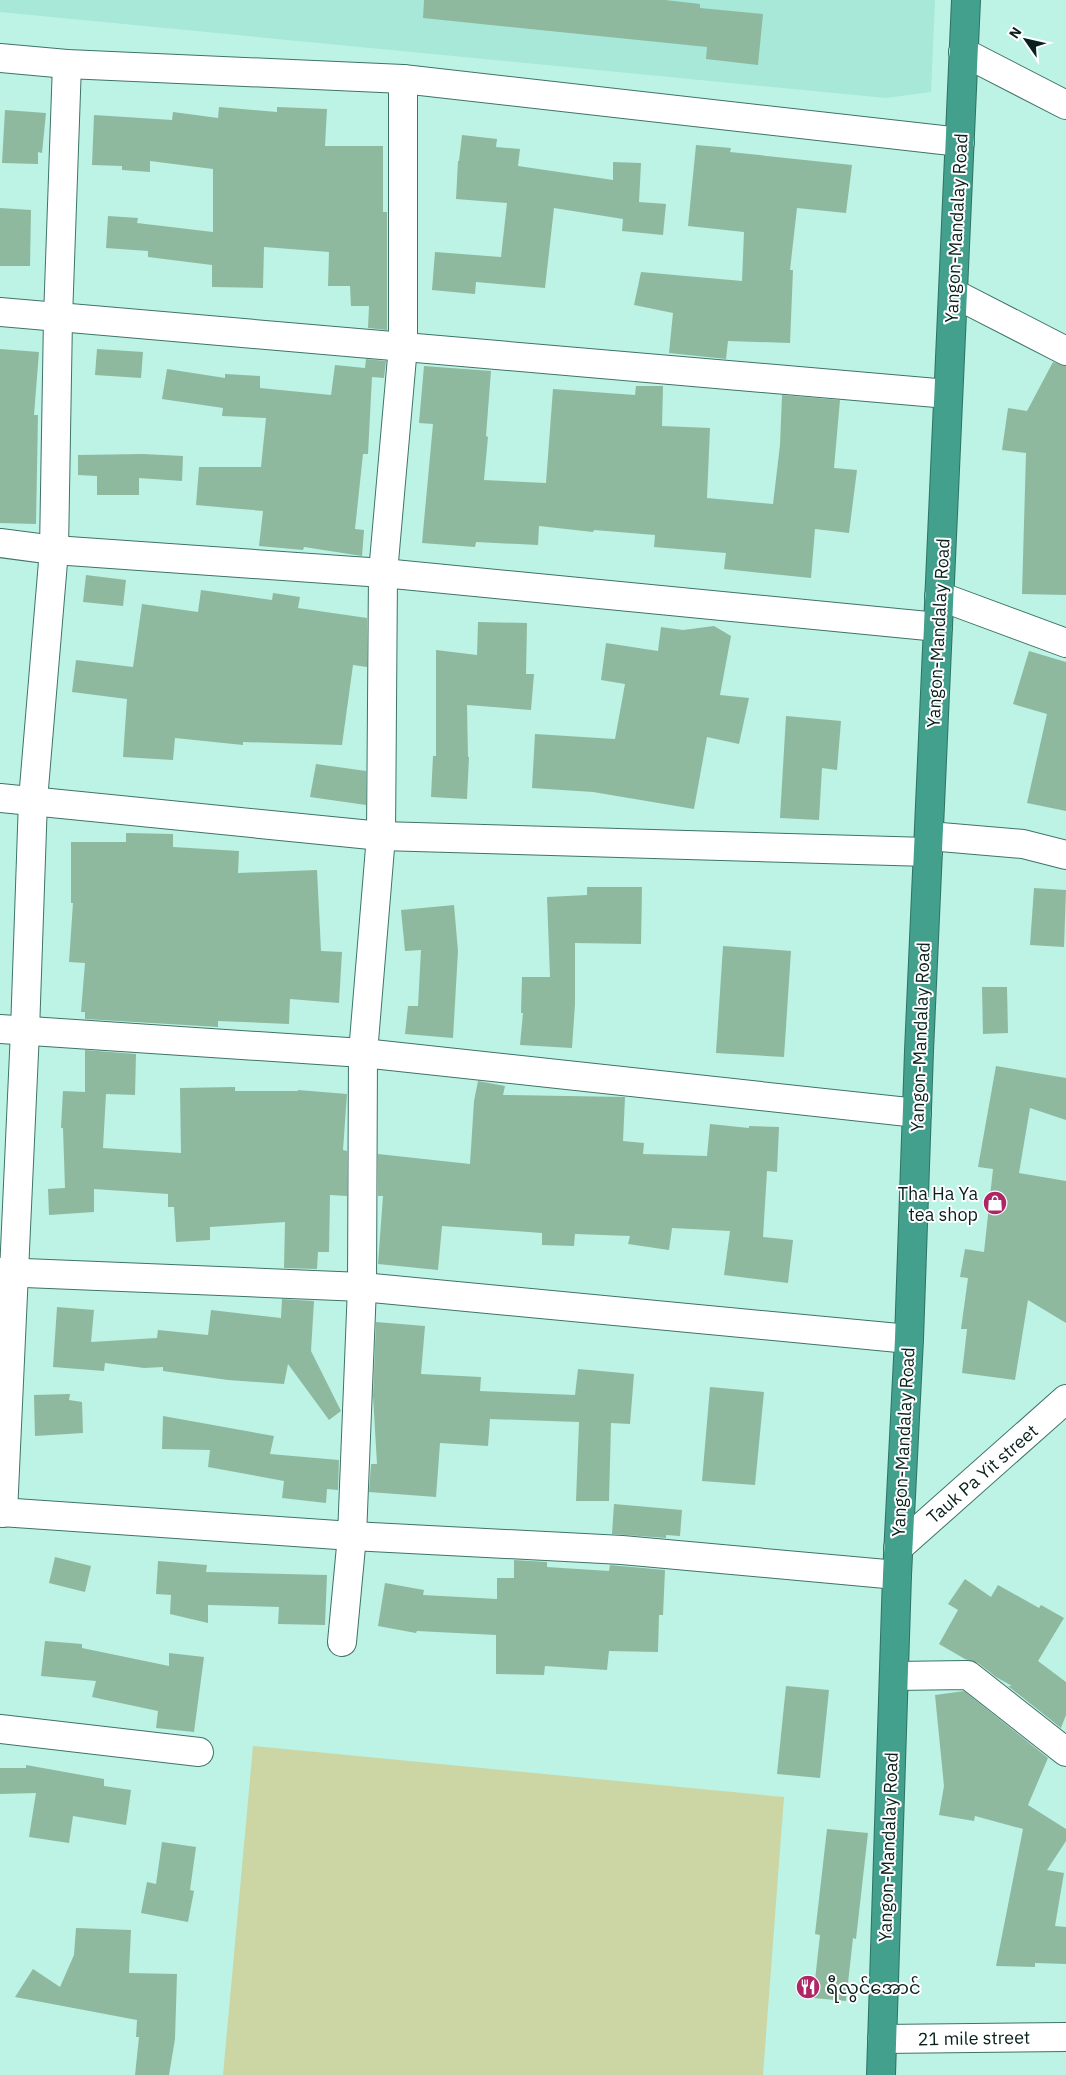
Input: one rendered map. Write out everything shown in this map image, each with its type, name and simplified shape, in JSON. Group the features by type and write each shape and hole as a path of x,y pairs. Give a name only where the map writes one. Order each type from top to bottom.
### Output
{"highway":[{"name":"Yangon-Mandalay Road","path":"881,2075 896,1575 909,1339 928,844 966,0"}],"street":[{"path":"963,52 1066,105"},
{"path":"0,58 67,64 403,79 960,142"},
{"path":"67,64 58,318 54,550 13,1030 1,1512 352,1536 622,1550 896,1575"},
{"path":"342,1642 352,1536 362,1287 363,1053 381,836 384,573 403,346 403,79"},
{"path":"953,293 1066,350"},
{"path":"0,312 948,394"},
{"path":"0,543 54,550 384,573 938,627"},
{"path":"939,596 1066,643"},
{"path":"0,798 381,836 1023,844 1066,855"},
{"path":"13,1030 363,1053 917,1113"},
{"path":"6,1272 362,1287 909,1339"},
{"name":"Tauk Pa Yit street","path":"898,1548 1066,1399"},
{"path":"894,1676 968,1676 1066,1752"},
{"path":"0,1729 199,1752"},
{"name":"21 mile street","path":"882,2039 1066,2037"}],"shaded area":[{"path":"0,0 935,0 931,92 886,98 0,12"},
{"path":"253,1746 784,1797 763,2075 223,2075"}],"building":[{"path":"424,0 665,0 700,4 700,8 763,14 758,65 706,59 707,47 423,18"},
{"path":"219,107 277,112 277,107 327,109 325,146 383,146 383,212 387,212 387,330 368,328 369,306 351,306 350,286 328,286 329,252 264,247 263,288 212,287 212,265 148,257 148,251 106,248 108,216 138,218 137,223 213,232 213,169 150,161 150,172 122,170 122,166 92,165 94,115 172,120 173,112 218,118"},
{"path":"5,110 46,113 42,153 38,152 38,164 2,163"},
{"path":"462,135 497,139 496,147 520,149 518,166 613,180 613,162 641,163 639,202 666,204 663,235 622,231 623,219 554,208 545,288 476,282 475,294 432,290 435,252 501,257 507,203 456,199 458,161"},
{"path":"696,145 731,148 730,152 852,165 846,213 797,208 790,270 793,270 790,343 728,341 726,359 669,353 673,313 634,305 641,272 742,281 744,232 688,226"},
{"path":"0,208 31,210 30,266 0,266"},
{"path":"0,349 39,352 34,415 38,415 36,524 0,523"},
{"path":"97,349 143,352 141,378 95,375"},
{"path":"366,359 386,361 384,378 372,377 368,454 363,454 355,529 364,530 362,556 304,547 303,550 259,546 263,511 196,505 199,467 261,467 266,418 222,416 223,408 162,399 167,369 225,378 225,374 260,376 260,388 331,395 335,365 365,368"},
{"path":"1053,362 1066,366 1066,595 1022,594 1026,453 1002,450 1008,408 1027,411"},
{"path":"424,366 491,371 484,480 546,483 553,389 635,395 636,386 663,386 662,426 710,428 707,498 773,504 780,445 782,395 840,400 834,468 857,470 849,533 815,529 811,578 724,569 726,553 654,547 655,535 594,530 593,532 539,526 538,545 476,542 475,547 422,543 433,424 419,423"},
{"path":"143,454 183,456 182,481 139,478 139,495 97,495 97,476 78,475 78,455"},
{"path":"86,575 126,580 123,606 83,602"},
{"path":"201,590 272,600 273,593 300,597 298,608 367,618 367,667 353,665 342,745 243,742 243,745 175,738 173,760 123,757 127,699 72,692 76,660 133,667 142,604 198,612"},
{"path":"478,622 527,623 526,674 534,674 531,710 467,705 469,757 467,799 431,797 433,756 436,756 436,650 477,655"},
{"path":"714,626 731,636 720,695 749,698 739,744 707,737 694,809 593,792 532,788 535,734 615,739 625,684 601,680 606,643 658,651 661,627 683,630"},
{"path":"1029,651 1066,662 1066,811 1027,803 1047,714 1013,704"},
{"path":"786,716 841,721 837,770 822,768 819,820 780,818"},
{"path":"316,764 366,771 366,805 310,797"},
{"path":"126,833 173,834 173,847 239,851 238,873 317,870 321,951 342,952 339,1003 290,999 289,1024 218,1021 218,1027 85,1019 85,1012 81,1012 85,963 69,962 73,903 71,903 71,842 126,842"},
{"path":"587,887 642,887 641,944 575,943 575,1004 572,1048 520,1045 523,1013 521,1013 522,977 550,977 547,897 587,895"},
{"path":"1034,888 1066,890 1064,947 1030,945"},
{"path":"454,905 458,951 453,1038 405,1034 408,1006 418,1006 421,950 405,951 401,910"},
{"path":"723,946 791,951 784,1057 716,1053"},
{"path":"982,987 1007,987 1008,1033 983,1034"},
{"path":"85,1050 136,1054 135,1095 106,1094 103,1148 181,1153 180,1088 235,1087 235,1091 298,1090 347,1094 343,1150 347,1151 347,1196 330,1195 329,1252 318,1252 317,1269 284,1268 285,1222 210,1227 210,1240 176,1242 174,1207 168,1207 168,1194 94,1189 94,1212 49,1215 48,1189 65,1188 63,1128 61,1128 63,1091 85,1092"},
{"path":"996,1066 1066,1078 1066,1120 1030,1108 1019,1173 1066,1181 1066,1323 1028,1300 1015,1380 962,1373 967,1329 961,1329 968,1278 960,1277 965,1249 984,1252 993,1169 978,1167"},
{"path":"478,1081 505,1086 503,1095 625,1097 623,1141 644,1143 643,1154 707,1156 710,1124 749,1128 749,1126 779,1127 777,1172 767,1171 763,1237 793,1240 788,1283 724,1275 730,1231 672,1228 669,1250 628,1244 630,1236 575,1234 574,1246 542,1245 542,1233 442,1226 438,1270 378,1264 383,1196 378,1196 378,1154 470,1164 474,1101"},
{"path":"282,1299 314,1301 311,1351 341,1411 329,1420 288,1364 284,1384 228,1380 163,1371 163,1367 144,1368 105,1363 104,1371 53,1367 57,1307 94,1310 91,1342 157,1338 158,1330 208,1335 211,1310 281,1318"},
{"path":"376,1322 425,1326 421,1374 481,1377 480,1391 575,1395 578,1369 634,1374 630,1424 611,1423 609,1501 576,1501 579,1422 490,1419 488,1446 440,1443 436,1497 369,1492 371,1464 377,1464 373,1396"},
{"path":"710,1387 764,1392 755,1485 702,1481"},
{"path":"70,1394 69,1400 82,1402 83,1433 35,1436 34,1395"},
{"path":"163,1416 274,1436 270,1454 339,1460 338,1490 327,1489 326,1503 282,1498 284,1481 208,1467 210,1450 162,1449"},
{"path":"614,1504 682,1510 680,1536 666,1535 666,1538 612,1534"},
{"path":"55,1557 91,1566 85,1592 49,1583"},
{"path":"514,1560 547,1562 547,1567 609,1571 610,1565 665,1570 663,1615 659,1615 658,1652 609,1651 607,1670 545,1666 544,1675 496,1674 496,1635 417,1631 416,1633 378,1626 385,1583 424,1590 423,1595 497,1599 497,1578 514,1578"},
{"path":"158,1561 207,1565 206,1572 327,1575 325,1625 278,1624 279,1607 208,1605 208,1623 170,1614 171,1595 156,1594"},
{"path":"965,1579 991,1597 998,1585 1039,1608 1041,1605 1064,1618 1038,1661 1066,1682 1066,1715 1061,1728 1008,1686 1012,1686 996,1677 978,1663 965,1659 939,1644 958,1610 948,1604"},
{"path":"45,1641 82,1644 82,1648 169,1666 169,1653 204,1657 194,1732 156,1728 158,1711 92,1697 96,1681 41,1676"},
{"path":"786,1686 829,1690 820,1778 777,1774"},
{"path":"964,1691 1048,1758 1028,1805 1066,1829 1066,1841 1047,1870 1064,1873 1055,1926 1066,1927 1066,1964 1035,1963 1035,1967 996,1966 1023,1829 975,1816 974,1821 939,1815 944,1786 935,1695"},
{"path":"26,1765 104,1779 104,1786 131,1790 126,1825 73,1816 69,1843 29,1837 36,1793 0,1794 0,1768 26,1768"},
{"path":"827,1829 868,1833 856,1939 853,1938 846,2001 813,1998 820,1935 815,1934"},
{"path":"162,1842 196,1847 190,1890 194,1891 188,1922 141,1913 147,1882 156,1884"},
{"path":"76,1928 131,1930 129,1973 177,1974 175,2039 169,2075 135,2075 139,2037 136,2037 137,2020 15,1997 33,1969 60,1987 74,1955"}],"place":[{"name":"Tha Ha Ya tea shop","path":"995,1203"},
{"name":"ရီလွင်အောင်","path":"808,1987"}]}
